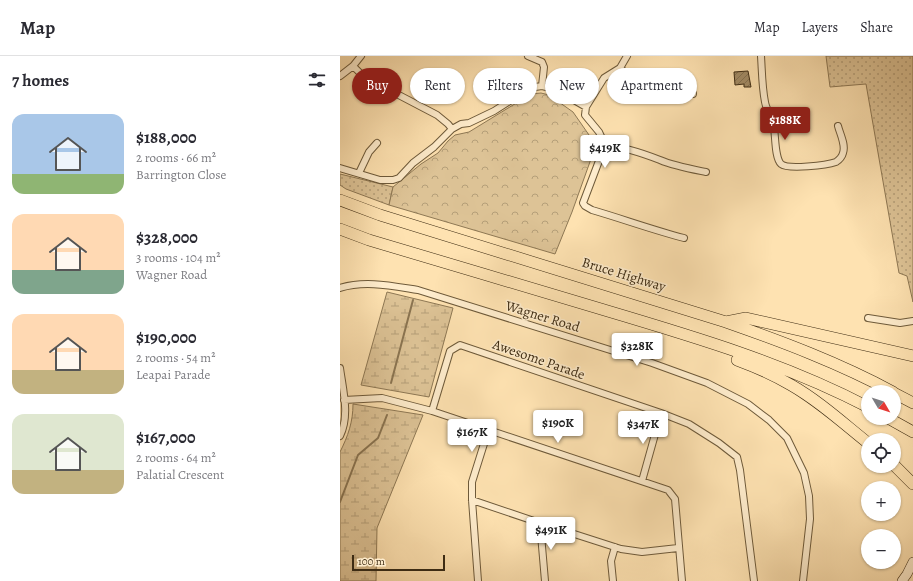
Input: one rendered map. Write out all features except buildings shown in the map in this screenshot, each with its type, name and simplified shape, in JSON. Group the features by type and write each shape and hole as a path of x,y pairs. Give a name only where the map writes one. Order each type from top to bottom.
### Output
{"highway":[{"name":"Bruce Highway","path":"340,200 380,215 726,322 833,362 879,385"},
{"path":"340,229 369,240 678,331 821,384 861,404"},
{"path":"726,322 746,318 913,356"},
{"path":"678,331 696,342 757,368 790,385 822,405 861,437"},
{"name":"Bruce Highway","path":"901,396 913,403"},
{"path":"900,425 913,432"},
{"path":"901,472 913,484"}],"main road":[{"path":"907,575 913,562"}],"street":[{"path":"340,76 353,66 361,56"},
{"path":"528,56 542,62 544,67 542,86"},
{"path":"620,68 627,56"},
{"path":"760,56 765,103 773,121 778,160 781,164 791,167 830,164 837,161 841,158 844,152 844,146 838,126"},
{"path":"353,66 364,77 442,118 452,129"},
{"path":"607,76 604,78 586,107 585,115 599,132 605,145 583,203 592,210 637,223 658,232 684,238"},
{"path":"340,168 380,180 392,180 399,178 413,163 434,148 452,129 494,111 527,90 542,86 555,90 586,107"},
{"path":"359,173 369,152 377,143"},
{"path":"605,145 635,151 660,160 706,172"},
{"name":"Wagner Road","path":"340,288 346,286 378,284 418,290 652,363 707,383 748,404 769,420 786,438 804,473 809,496 810,519 803,581"},
{"path":"868,318 900,322 913,321"},
{"name":"Awesome Parade","path":"432,411 450,351 460,345 689,424 720,443 737,457 740,470 754,581"},
{"path":"340,368 344,400 345,426 340,436"},
{"path":"344,400 382,398 432,411 668,490 675,499 682,581"},
{"path":"642,481 660,413"},
{"path":"478,581 472,482 488,431"},
{"path":"472,500 615,547 642,552 678,548"},
{"path":"540,523 545,581"},
{"path":"613,581 611,561 615,547"}],"green space":[{"path":"826,56 913,56 913,302 907,276 899,273 866,84 830,87"},
{"path":"537,93 545,94 545,104 562,104 573,112 596,145 555,254 389,205 393,187 421,164 438,153 455,135 469,132 515,104 537,104"},
{"path":"340,174 393,187 389,205 346,189 340,185"},
{"path":"387,292 453,308 429,397 361,385"},
{"path":"353,404 423,415 377,528 376,581 340,581 340,452 350,429"}],"waterway":[{"path":"391,383 413,300"},
{"path":"340,502 358,455 378,438 387,415"}]}
